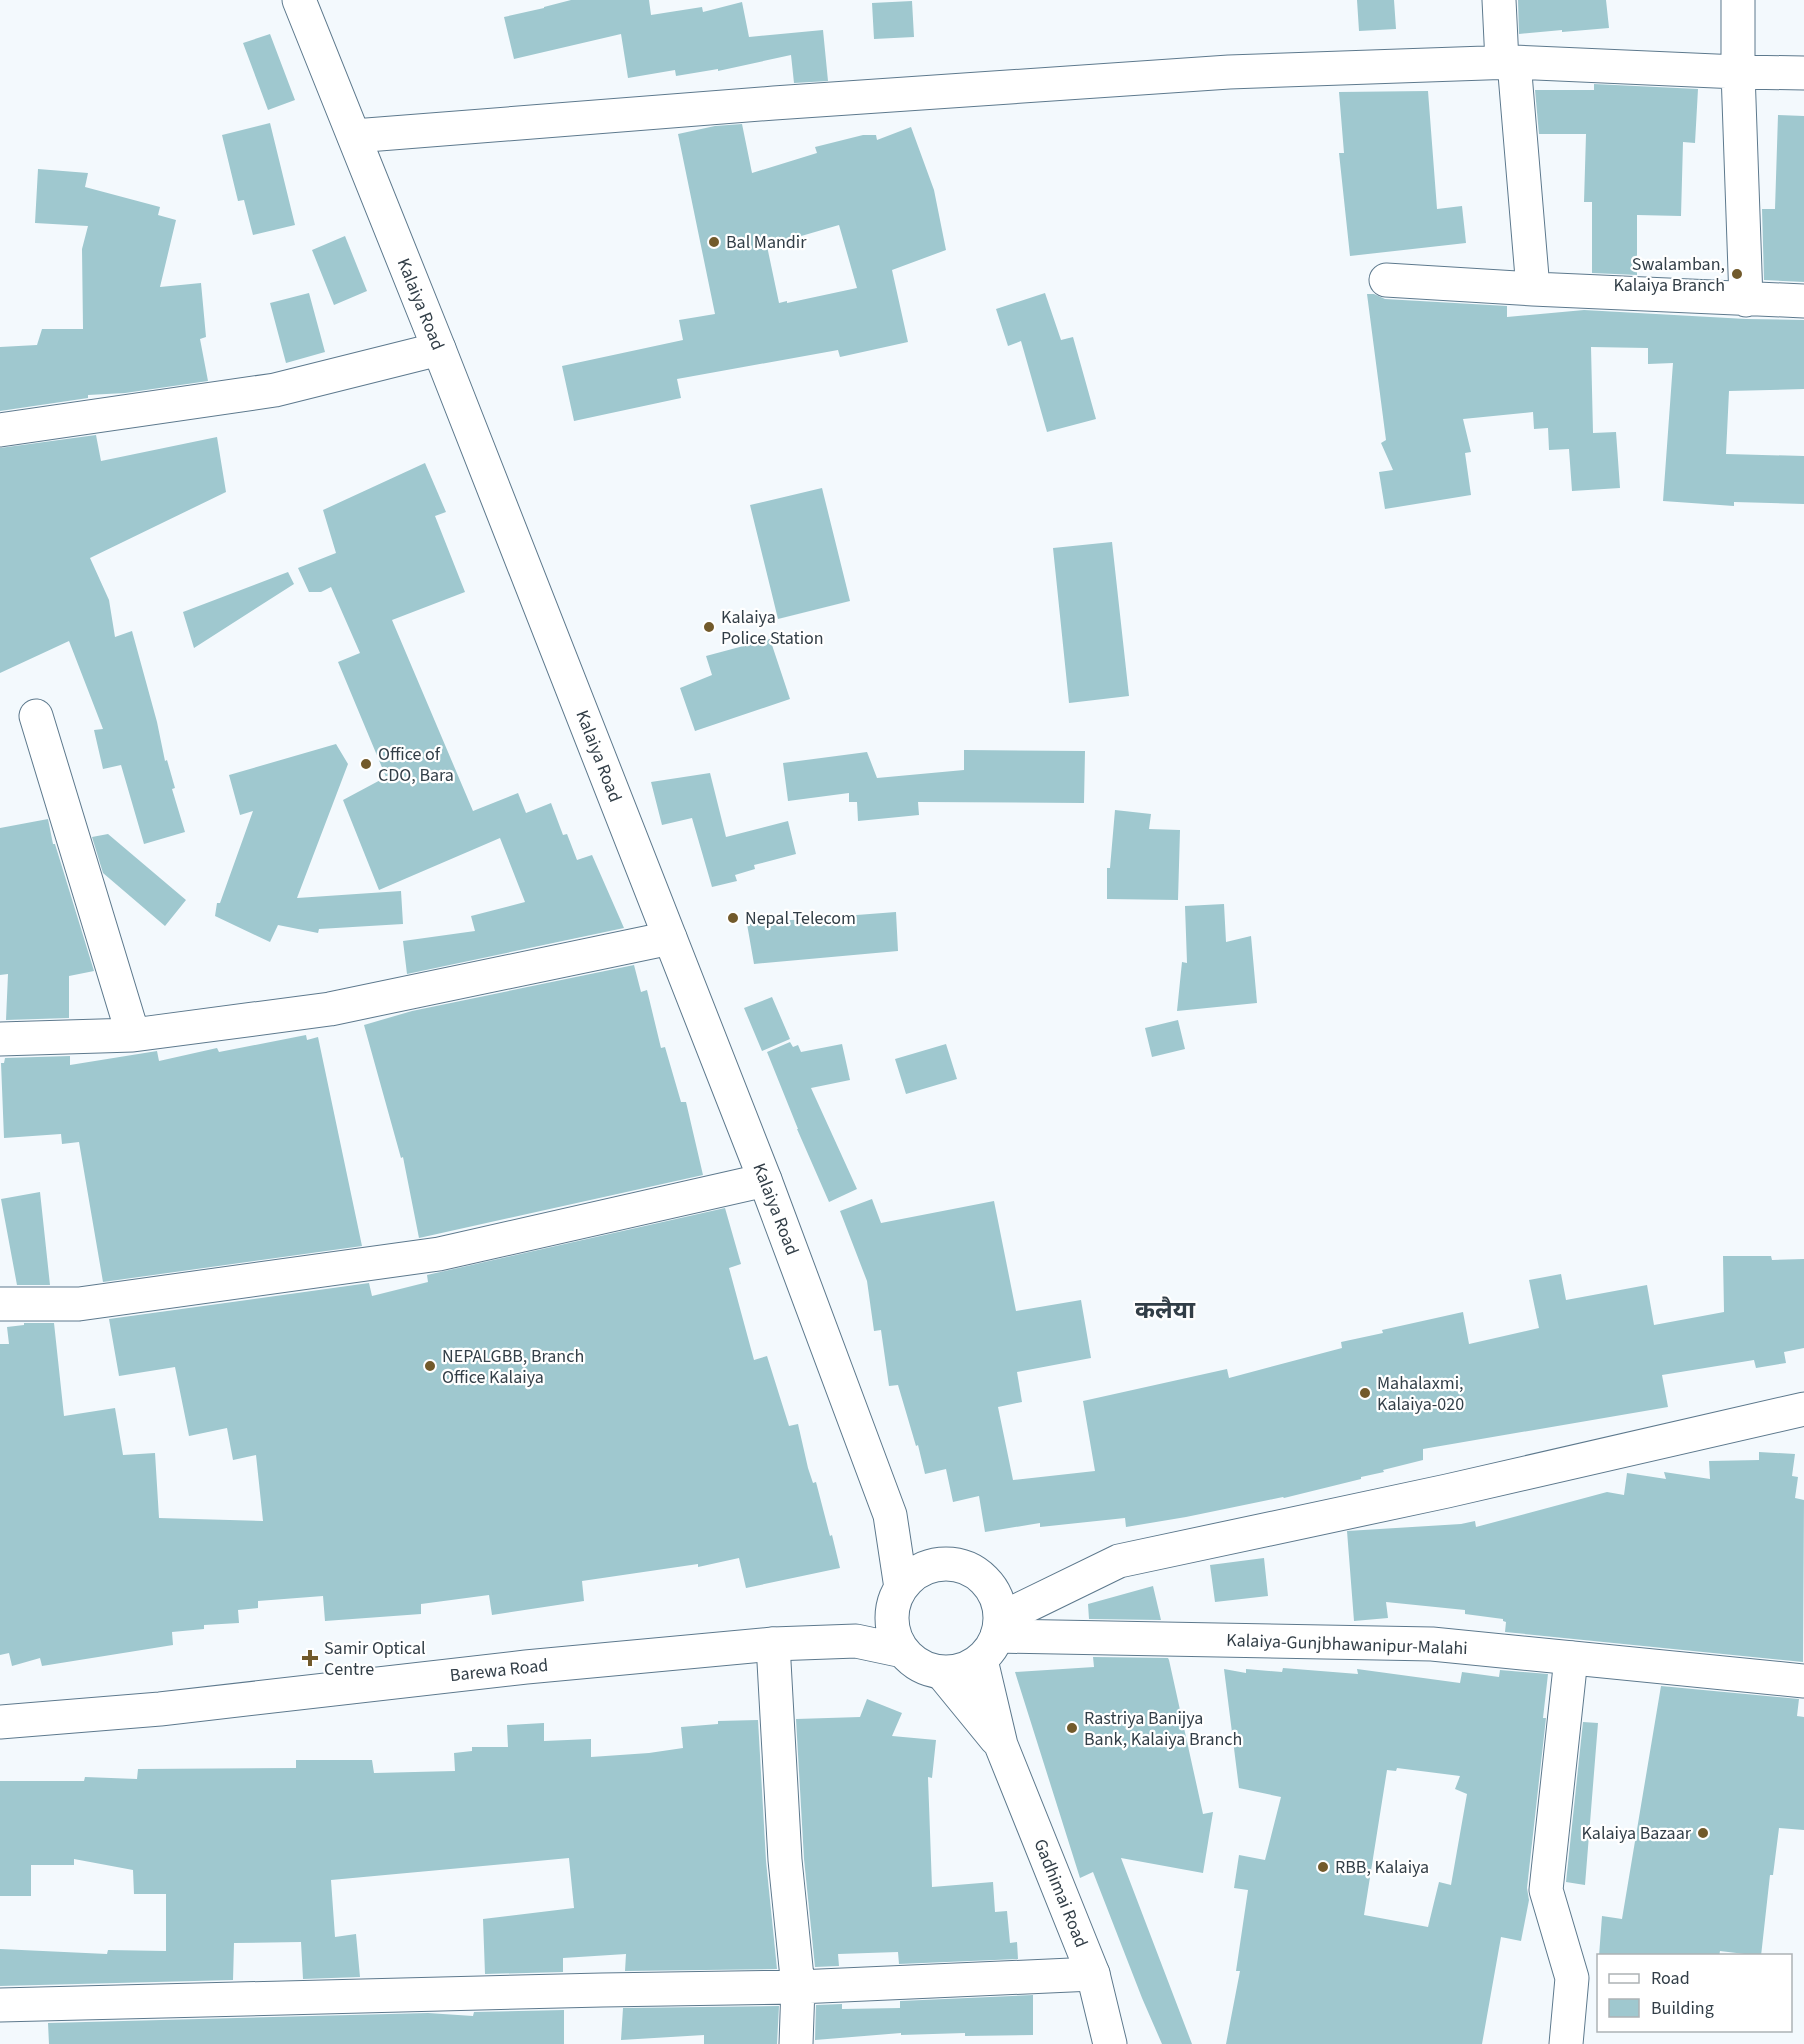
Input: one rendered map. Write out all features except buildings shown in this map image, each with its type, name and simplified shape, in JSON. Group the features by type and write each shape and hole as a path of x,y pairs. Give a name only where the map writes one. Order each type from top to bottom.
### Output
{"street":[{"name":"Kalaiya Road","path":"299,0 439,349 765,1180 890,1515"},
{"path":"1499,0 1533,289"},
{"path":"1738,0 1738,72 1746,300"},
{"path":"354,136 786,102 1229,72 1508,62 1804,73"},
{"path":"1386,280 1746,300 1804,301"},
{"path":"0,430 275,390 439,349"},
{"path":"36,716 133,1035"},
{"path":"0,1039 133,1035 330,1009 670,938"},
{"path":"0,1304 79,1304 438,1254 765,1180"},
{"path":"890,1515 899,1592 892,1610 892,1624 896,1639 903,1651 914,1662 927,1669 956,1672 970,1667 993,1626 1119,1561 1446,1491 1804,1409"},
{"path":"890,1515 937,1565"},
{"path":"856,1641 910,1577 923,1569 953,1564 982,1577 993,1626 1000,1745"},
{"name":"Kalaiya-Gunjbhawanipur-Malahi","path":"993,1626 1432,1644 1804,1682"},
{"name":"Barewa Road","path":"0,1722 160,1709 526,1667 772,1644 856,1641 903,1651"},
{"path":"772,1644 785,1860 798,1987 796,2044"},
{"path":"1566,2044 1572,1978 1546,1890 1571,1658"},
{"path":"942,1672 1000,1745"},
{"name":"Gadhimai Road","path":"1000,1745 1093,1974 1110,2044"},
{"path":"0,2005 798,1987 1093,1974"}],"place":[{"name":"Bal Mandir","path":"714,242"},
{"name":"Swalamban, Kalaiya Branch","path":"1737,274"},
{"name":"Kalaiya Police Station","path":"709,627"},
{"name":"Office of CDO, Bara","path":"366,764"},
{"name":"Nepal Telecom","path":"733,918"},
{"name":"NEPALGBB, Branch Office Kalaiya","path":"430,1366"},
{"name":"Mahalaxmi, Kalaiya-020","path":"1365,1393"},
{"name":"Samir Optical Centre","path":"310,1658"},
{"name":"Rastriya Banijya Bank, Kalaiya Branch","path":"1072,1728"},
{"name":"Kalaiya Bazaar","path":"1703,1833"},
{"name":"RBB, Kalaiya","path":"1323,1867"}],"district":[{"name":"कलैया","path":"1165,1310"}]}
